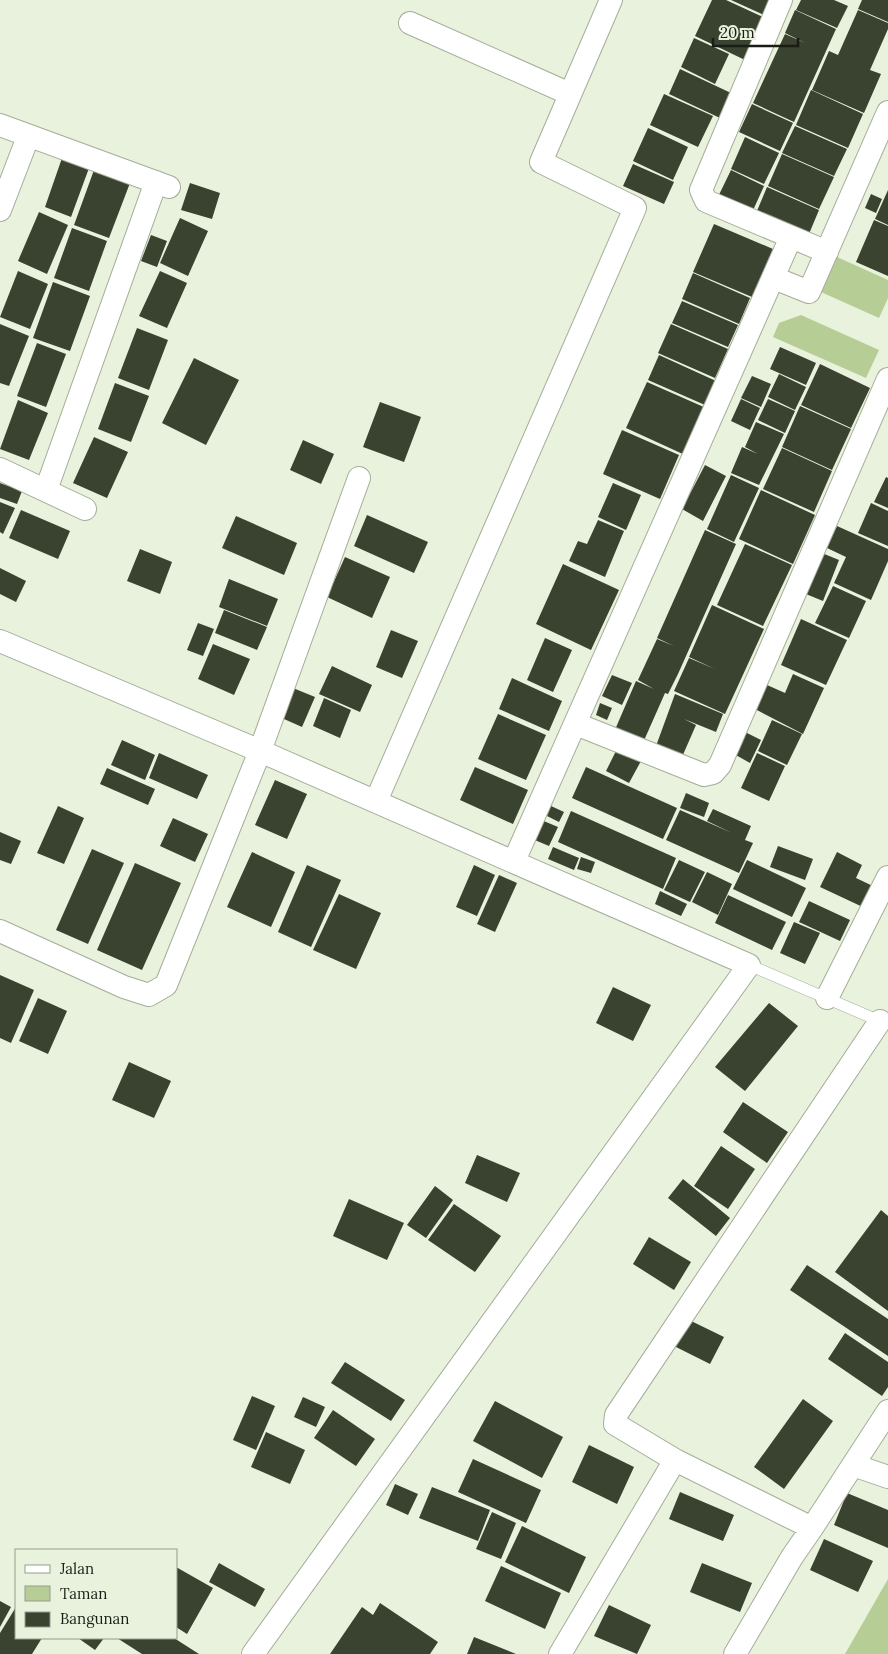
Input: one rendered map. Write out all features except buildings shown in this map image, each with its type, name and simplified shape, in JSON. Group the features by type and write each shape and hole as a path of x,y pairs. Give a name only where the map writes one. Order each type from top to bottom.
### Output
{"street":[{"path":"376,801 635,208 541,162 611,0"},
{"path":"782,0 701,190 706,202 827,252"},
{"path":"410,23 570,94"},
{"path":"774,278 809,292 888,112"},
{"path":"0,125 28,137 162,184 46,490"},
{"path":"0,210 28,137"},
{"path":"514,861 791,237"},
{"path":"576,724 704,775 713,773 720,765 888,378"},
{"path":"0,469 85,509"},
{"path":"0,931 124,987 149,995 166,985 260,751 359,478"},
{"path":"0,641 376,801 749,965 254,1654"},
{"path":"827,998 888,877"},
{"path":"812,1528 675,1460 615,1424 616,1415 884,1023"},
{"path":"735,1654 792,1557 888,1412"},
{"path":"560,1654 675,1460"},
{"path":"853,1465 888,1476"}],"lane":[{"path":"749,965 884,1023"}],"green space":[{"path":"837,257 888,280 888,298 879,318 821,292"},
{"path":"801,315 879,350 866,378 773,337 779,323"},
{"path":"888,1579 888,1654 845,1654"}]}
